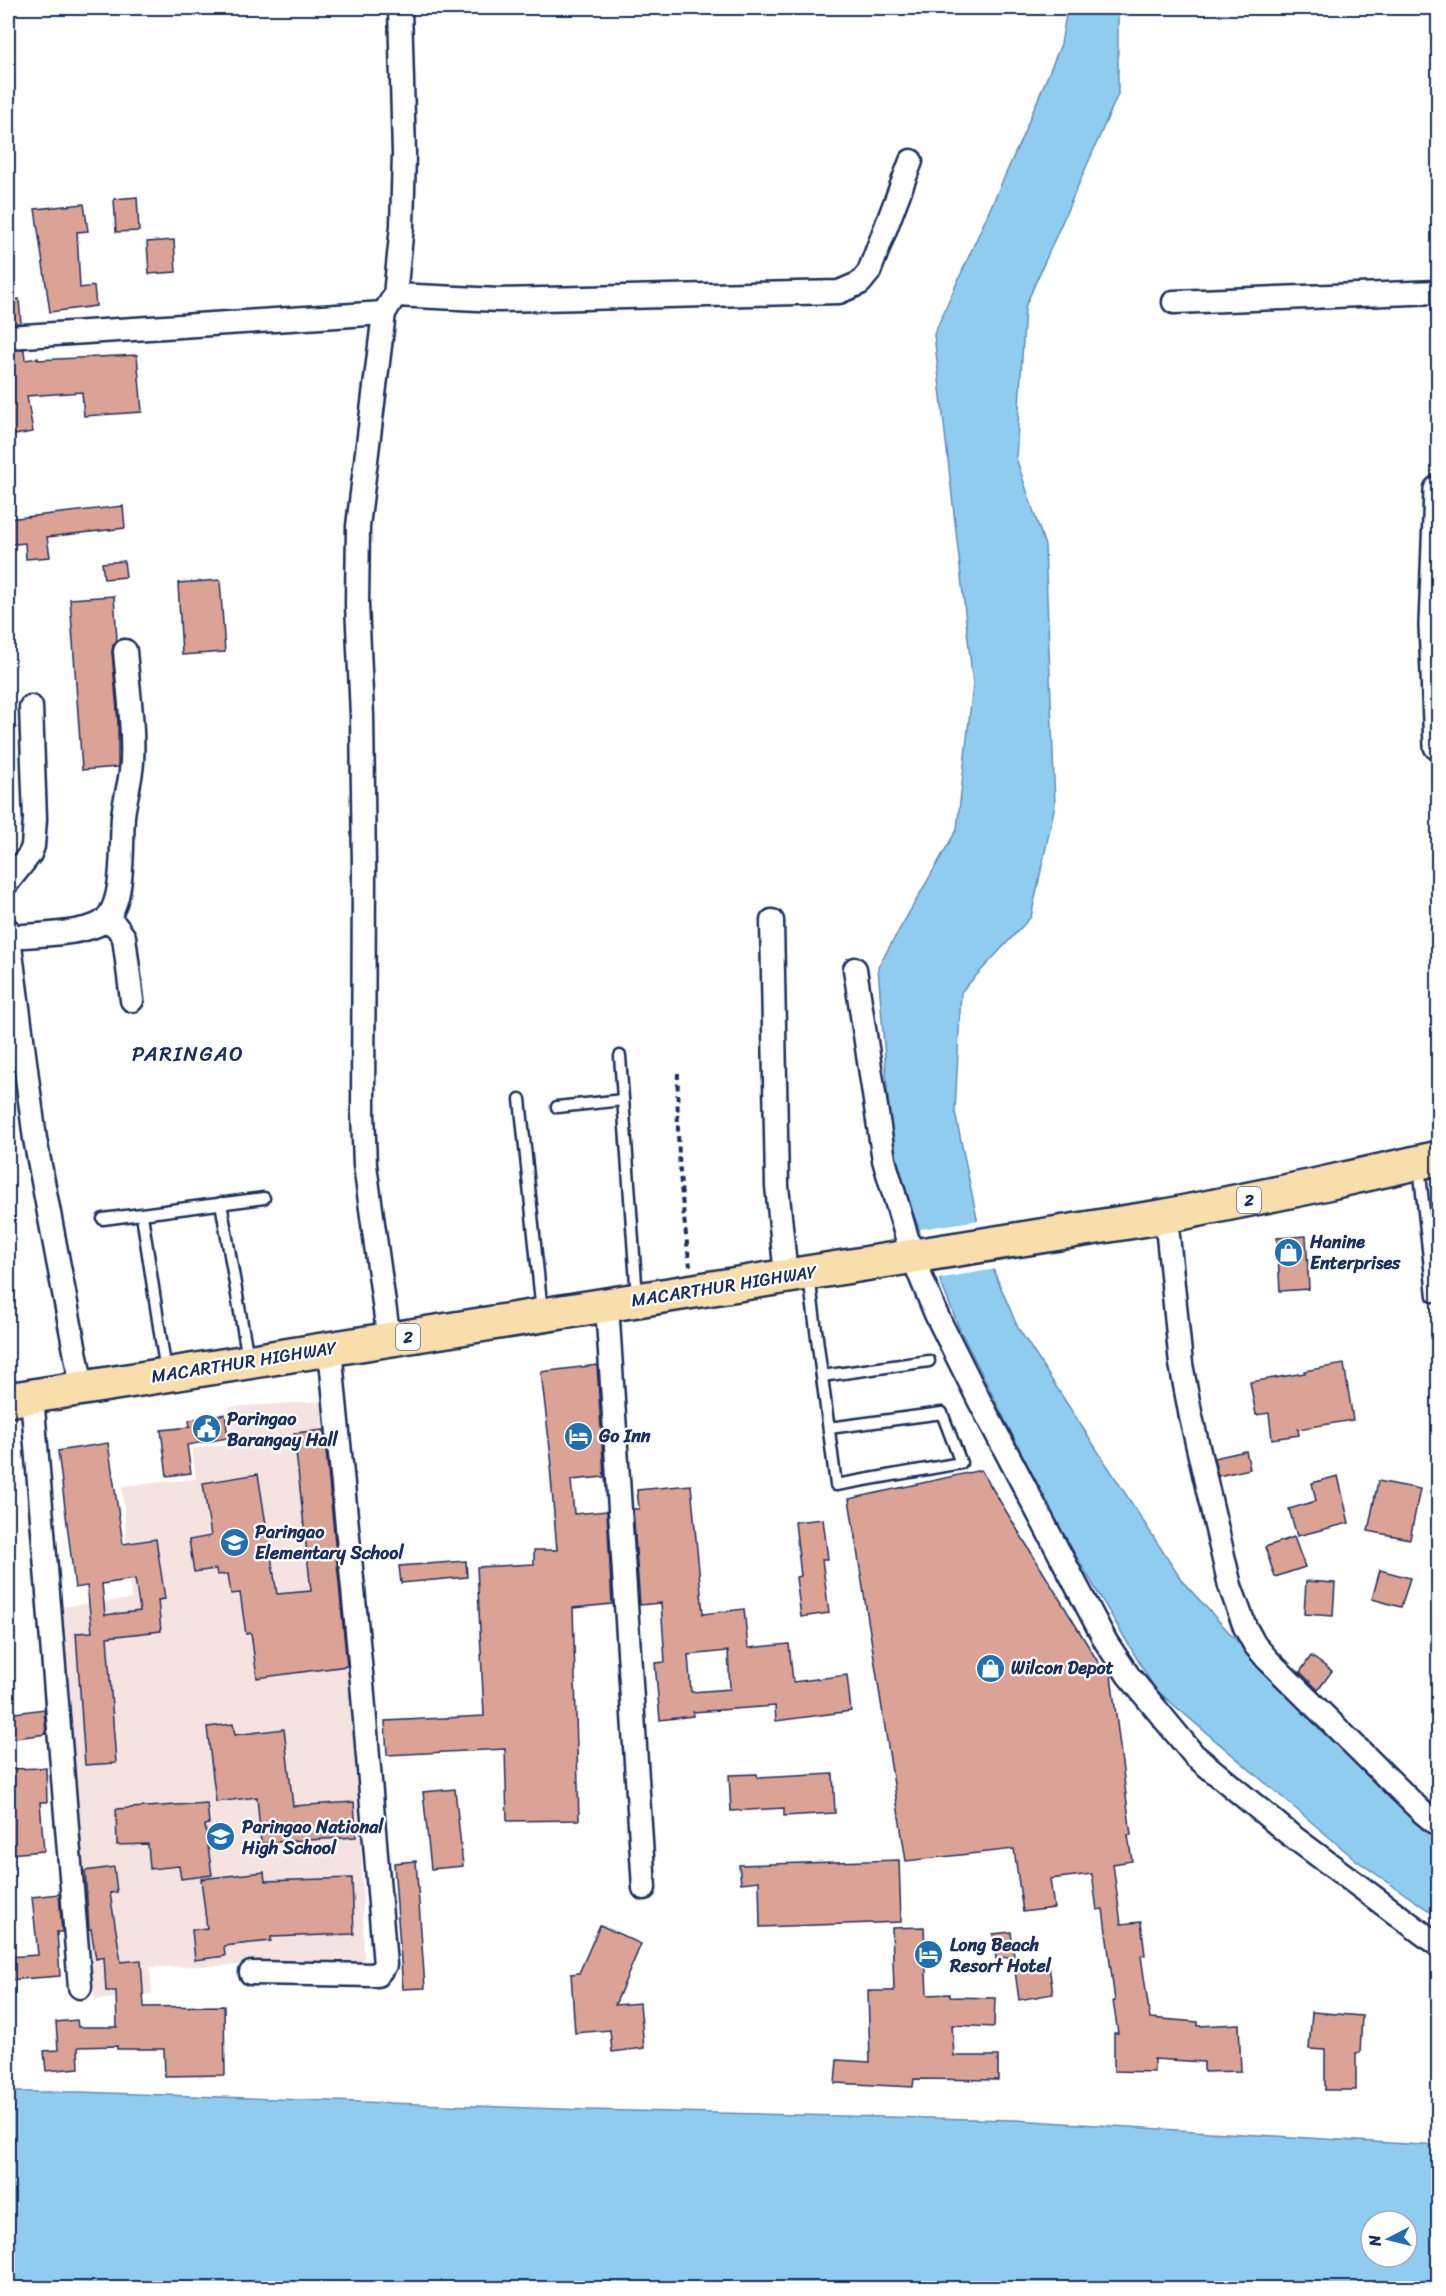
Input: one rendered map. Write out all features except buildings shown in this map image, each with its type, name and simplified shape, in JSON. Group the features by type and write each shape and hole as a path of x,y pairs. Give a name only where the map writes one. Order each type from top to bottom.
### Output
{"highway":[{"name":"MACARTHUR HIGHWAY","path":"20,1398 1166,1216 1429,1160"}],"street":[{"path":"389,1340 365,1165 363,1123 364,868 362,716 357,604 358,526 402,226 404,154 400,90 400,8"},
{"path":"8,337 390,304 839,292 860,283 868,272 911,161"},
{"path":"1174,302 1438,292"},
{"path":"1438,490 1433,625 1438,746"},
{"path":"8,937 71,932 99,925 106,920 114,908 119,883 123,816 132,760 125,651"},
{"path":"8,882 30,854 33,846 35,819 31,707"},
{"path":"106,920 116,926 124,937 132,1000"},
{"path":"772,921 777,1186 797,1274"},
{"path":"8,930 35,1139 82,1388"},
{"path":"855,969 884,1160 919,1257 936,1314 1106,1642 1128,1675 1194,1755 1238,1794 1288,1833 1438,1945"},
{"path":"1166,1216 1181,1364 1191,1417 1230,1586 1245,1627 1255,1645 1295,1688 1420,1811 1438,1825"},
{"path":"622,1302 644,1888"},
{"path":"251,1973 377,1975 385,1965 362,1683 330,1349"},
{"path":"20,1398 80,1987"}],"lane":[{"path":"620,1056 623,1100 622,1302"},
{"path":"520,1099 542,1315"},
{"path":"557,1107 623,1100"},
{"path":"1429,1160 1434,1296"},
{"path":"103,1219 264,1198"},
{"path":"221,1203 246,1347 253,1361"},
{"path":"142,1215 164,1359 171,1374"},
{"path":"797,1274 822,1376 836,1485 961,1463 942,1413 829,1428"},
{"path":"822,1376 929,1361"}],"path":[{"path":"678,1073 680,1192 693,1291"}],"shaded area":[{"path":"326,1401 358,1694 364,1963 150,1967 152,1994 95,2000 59,1607 131,1599 122,1486 196,1479 192,1448 234,1445 229,1407"}],"water":[{"path":"1067,8 1118,8 1118,94 1025,307 1016,458 1045,546 1055,805 1031,917 961,992 955,1112 982,1243 1018,1328 1182,1581 1295,1704 1438,1836 1438,1917 1356,1860 1155,1689 1057,1524 960,1330 893,1164 878,967 957,829 973,684 934,334 1061,44"},
{"path":"8,2092 79,2092 589,2110 1015,2120 1438,2146 1438,2288 8,2288"}],"pier":[{"path":"980,1220 985,1242 996,1269 936,1279 923,1247 920,1229"}],"place":[{"name":"Hanine Enterprises","path":"1289,1252"},
{"name":"Paringao Barangay Hall","path":"206,1429"},
{"name":"Go Inn","path":"578,1436"},
{"name":"Paringao Elementary School","path":"234,1542"},
{"name":"Wilcon Depot","path":"990,1668"},
{"name":"Paringao National High School","path":"221,1837"},
{"name":"Long Beach Resort Hotel","path":"929,1955"}],"district":[{"name":"PARINGAO","path":"188,1054"}]}
